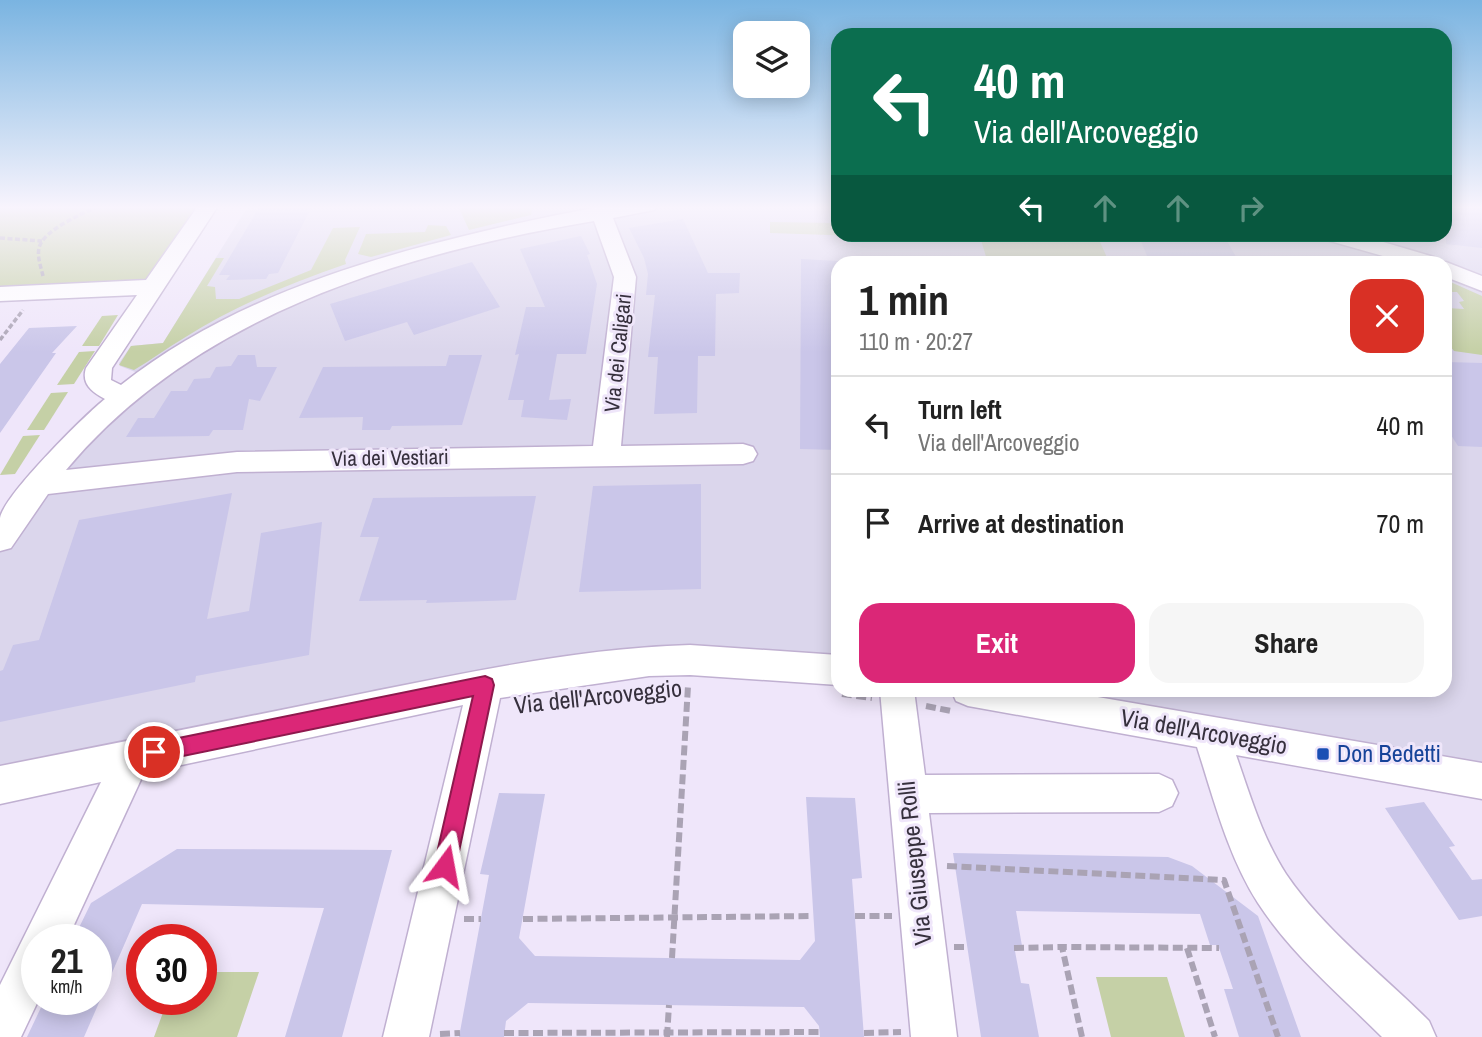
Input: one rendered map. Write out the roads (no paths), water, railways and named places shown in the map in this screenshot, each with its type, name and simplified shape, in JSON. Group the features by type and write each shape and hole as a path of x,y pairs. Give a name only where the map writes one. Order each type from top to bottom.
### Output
{"street":[{"path":"123,397 104,390 97,375 104,359 175,254"},
{"path":"0,539 38,484 74,443 123,397 163,368 225,330 326,284 424,254"},
{"name":"Via dei Caligari","path":"606,454 625,277 621,254"},
{"path":"1452,272 1482,284"},
{"path":"0,294 152,287"},
{"name":"Via dei Vestiari","path":"38,484 237,462 606,454 743,454"},
{"name":"Via dell'Arcoveggio","path":"0,785 485,685 573,670 649,661 690,660 831,681"},
{"path":"406,1037 485,685"},
{"name":"Via Giuseppe Rolli","path":"898,697 934,1037"},
{"name":"Via dell'Arcoveggio","path":"961,700 1210,733 1482,781"},
{"path":"1210,733 1250,845 1271,887 1306,929 1413,1037"},
{"path":"54,924 133,757"},
{"path":"908,793 1158,793"},
{"path":"0,1032 21,989"}],"place":[{"name":"Don Bedetti","path":"1323,754"}]}
